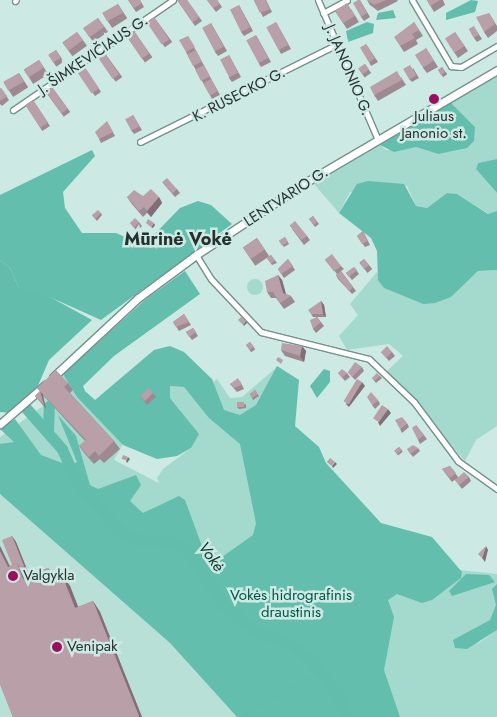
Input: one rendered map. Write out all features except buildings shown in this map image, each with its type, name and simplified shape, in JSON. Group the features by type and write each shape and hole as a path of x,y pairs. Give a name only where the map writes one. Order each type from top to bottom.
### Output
{"main road":[{"name":"LENTVARIO G.","path":"0,424 138,298 196,255 378,140 497,70"}],"street":[{"name":"J. ŠIMKEVIČIAUS G.","path":"13,110 173,0"},
{"name":"J. JANONIO G.","path":"318,0 378,140"},
{"path":"323,13 347,0"},
{"path":"412,0 451,66 461,68 497,46"},
{"name":"K. RUSECKO G.","path":"140,142 337,44"},
{"path":"196,255 210,279 261,332 369,359 414,402 458,461 497,489"}],"shaded area":[{"path":"471,0 478,1 475,12 446,20 446,13"},
{"path":"393,10 396,18 376,20 378,13"},
{"path":"367,22 374,24 373,33 348,42 346,31"},
{"path":"0,260 10,268 19,288 52,298 92,320 49,360 37,388 10,413 0,412"},
{"path":"324,369 330,371 330,382 317,398 310,386"},
{"path":"0,494 170,643 237,717 0,717"},
{"path":"466,574 489,575 495,582 452,596 449,591"}],"green space":[{"path":"497,76 497,159 478,163 476,169 497,193 497,211 489,214 457,194 447,193 427,208 416,206 407,186 350,192 339,213 314,184 380,145 386,150 416,147 438,154 475,127 451,103"},
{"path":"451,103 475,127 474,141 467,148 438,154 416,147 394,152 380,145"},
{"path":"92,150 95,156 63,192 65,208 82,233 116,233 144,245 180,208 198,201 211,205 232,224 101,320 52,298 30,295 19,288 10,268 0,260 0,195"},
{"path":"497,159 497,193 476,169 478,163"},
{"path":"368,181 404,184 416,206 427,208 447,193 457,194 488,214 497,211 497,270 478,271 451,297 435,303 423,304 384,288 378,280 377,251 371,238 339,213 357,184"},
{"path":"497,270 497,426 476,440 465,461 387,371 403,356 389,344 347,350 339,336 358,315 350,304 377,272 384,288 423,304 451,297 478,271"},
{"name":"Vokės hidrografinis draustinis","path":"185,271 200,294 114,356 83,386 85,391 95,400 154,350 170,346 184,352 212,379 224,410 240,415 256,405 277,366 299,380 295,426 319,447 326,463 381,523 432,537 462,572 461,578 432,600 422,603 397,594 388,600 394,617 384,670 400,717 237,717 170,643 0,494 0,444 14,442 0,429 15,419 41,455 70,466 77,462 58,415 76,436 90,485 98,489 136,475 141,485 130,501 143,513 179,496 185,500 206,557 214,560 222,557 253,535 256,523 240,444 209,418 184,387 170,386 170,398 199,434 191,448 177,456 157,459 123,445 77,397 63,374 146,299"},
{"path":"255,279 263,287 255,295 247,287"},
{"name":"Vokės hidrografinis draustinis","path":"277,367 281,429 361,515 459,570 497,574 497,620 476,645 497,630 497,717 237,717 177,642 0,491 0,437 47,403 39,393 62,372 125,440 114,460 159,483 157,478 163,469 191,448 180,410 170,398 170,386 184,387 194,399 217,379 230,398 242,397"},
{"path":"497,584 497,630 467,649 455,648 453,640 490,620 496,605 492,589"}],"waterway":[{"path":"48,430 49,406"},
{"name":"Vokė","path":"25,407 62,449 77,482 121,532 136,539 174,542 187,549 224,605 253,629 299,649 311,660 340,698 347,717"},
{"path":"239,717 321,671"}],"place":[{"name":"Juliaus Janonio st.","path":"434,99"},
{"name":"Valgykla","path":"13,576"},
{"name":"Venipak","path":"57,647"}],"district":[{"name":"Mūrinė Vokė","path":"178,239"}]}
